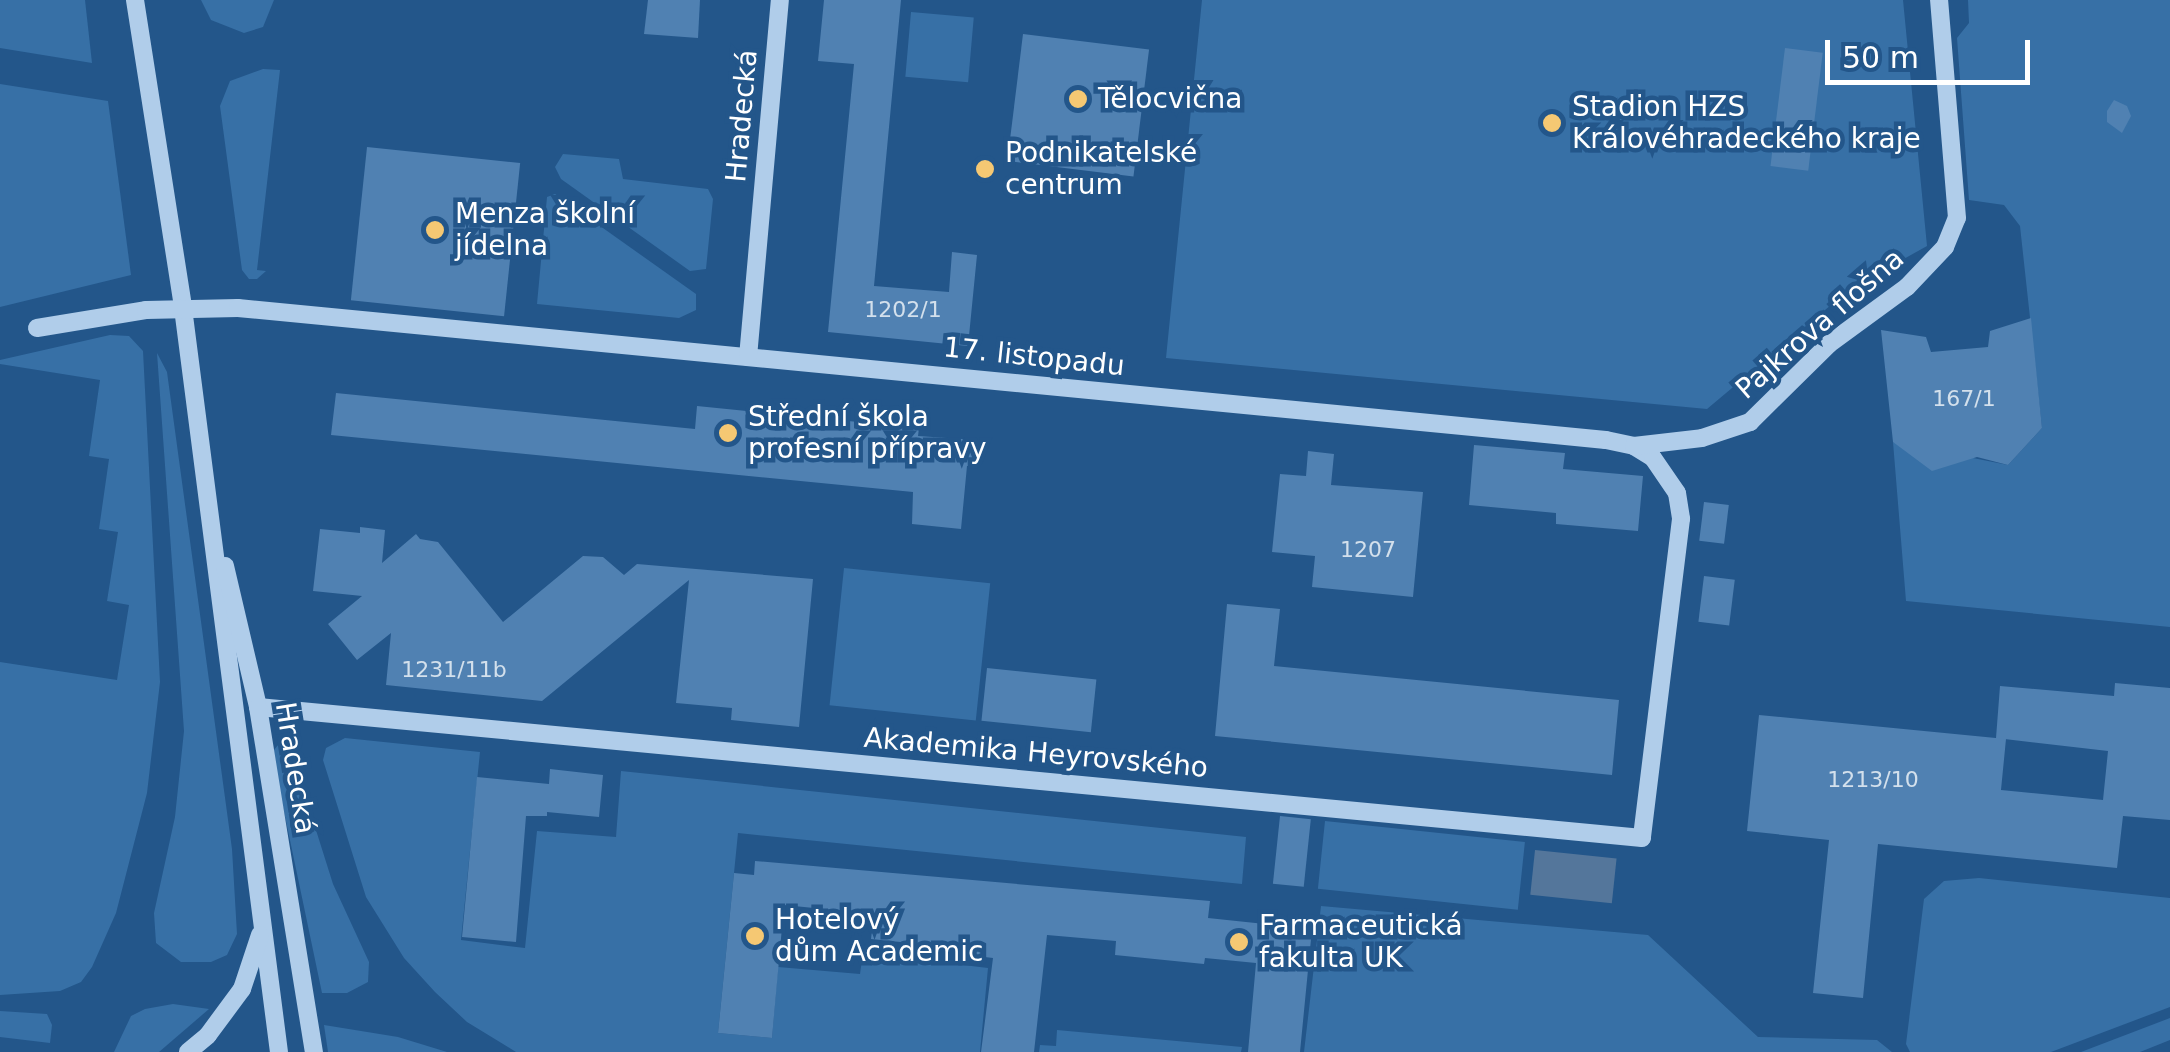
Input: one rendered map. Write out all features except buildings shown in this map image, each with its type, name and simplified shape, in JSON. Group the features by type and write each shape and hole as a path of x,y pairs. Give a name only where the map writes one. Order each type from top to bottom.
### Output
{"street":[{"name":"Hradecká","path":"135,0 183,308 279,1052"},
{"name":"Hradecká","path":"748,356 780,0"},
{"name":"Pajkrova flošna","path":"1634,446 1702,438 1750,422 1830,344 1932,264 1946,248 1956,218 1940,0"},
{"path":"37,328 183,308"},
{"name":"17. listopadu","path":"183,308 290,312 1606,440 1634,446"},
{"name":"Akademika Heyrovského","path":"258,708 1642,838 1681,519 1677,493 1665,472 1634,446"},
{"name":"Hradecká","path":"208,496 258,708 314,1052"},
{"path":"188,1052 208,1036 242,990 255,960 263,920"}],"shaded area":[{"path":"0,0 85,0 92,63 0,48"},
{"path":"201,0 274,0 263,27 244,33 211,20"},
{"name":"Stadion HZS Královéhradeckého kraje","path":"1202,0 1903,0 1927,246 1850,289 1707,409 1166,358"},
{"path":"1968,0 2170,0 2170,627 1906,601 1893,442 2008,465 2042,428 2020,226 2004,205 1969,200 1957,38 1969,23"},
{"path":"911,12 974,17 968,82 905,77"},
{"path":"263,69 280,70 257,270 266,271 257,279 249,279 242,270 220,106 230,81"},
{"path":"0,84 108,101 131,275 0,307"},
{"path":"563,154 619,159 623,179 708,189 713,199 706,269 690,271 561,179 555,167"},
{"path":"555,194 696,294 696,310 679,318 537,304 547,197"},
{"path":"110,335 129,336 143,351 160,682 147,793 116,913 92,967 81,982 60,991 0,995 0,662 117,680 129,605 107,601 118,532 99,529 109,459 89,456 100,380 0,364 0,360"},
{"path":"157,353 167,372 232,849 237,934 227,955 211,962 181,962 156,943 154,913 175,817 184,731"},
{"path":"844,568 990,583 976,721 830,705"},
{"path":"286,735 333,884 369,962 368,982 347,993 322,993 273,759 274,750"},
{"path":"345,738 480,752 461,940 525,948 537,831 616,837 621,771 1246,837 1242,884 738,833 718,1033 772,1038 778,967 860,974 863,953 988,968 980,1052 516,1052 467,1022 435,992 404,958 366,897 323,760 326,748"},
{"path":"1325,821 1525,842 1518,910 1318,889"},
{"path":"1535,850 1617,859 1612,903 1530,895"},
{"path":"1979,878 2170,898 2170,1007 2051,1052 1910,1052 1906,1044 1924,899 1944,881"},
{"path":"1321,906 1648,935 1758,1037 1877,1040 1892,1052 1304,1052"},
{"path":"173,1004 209,1009 159,1052 114,1052 131,1016"},
{"path":"0,1011 47,1014 52,1025 50,1043 0,1037"},
{"path":"2170,1018 2170,1040 2140,1052 2081,1052"},
{"path":"324,1025 398,1037 447,1052 328,1052"},
{"path":"1057,1030 1242,1047 1241,1052 1039,1052 1040,1045 1056,1046"}],"place":[{"name":"Tělocvična","path":"1078,99"},
{"name":"Stadion HZS Královéhradeckého kraje","path":"1552,123"},
{"name":"Podnikatelské centrum","path":"985,169"},
{"name":"Menza školní jídelna","path":"435,230"},
{"name":"Střední škola profesní přípravy","path":"728,433"},
{"name":"Hotelový dům Academic","path":"755,936"},
{"name":"Farmaceutická fakulta UK","path":"1239,942"}]}
